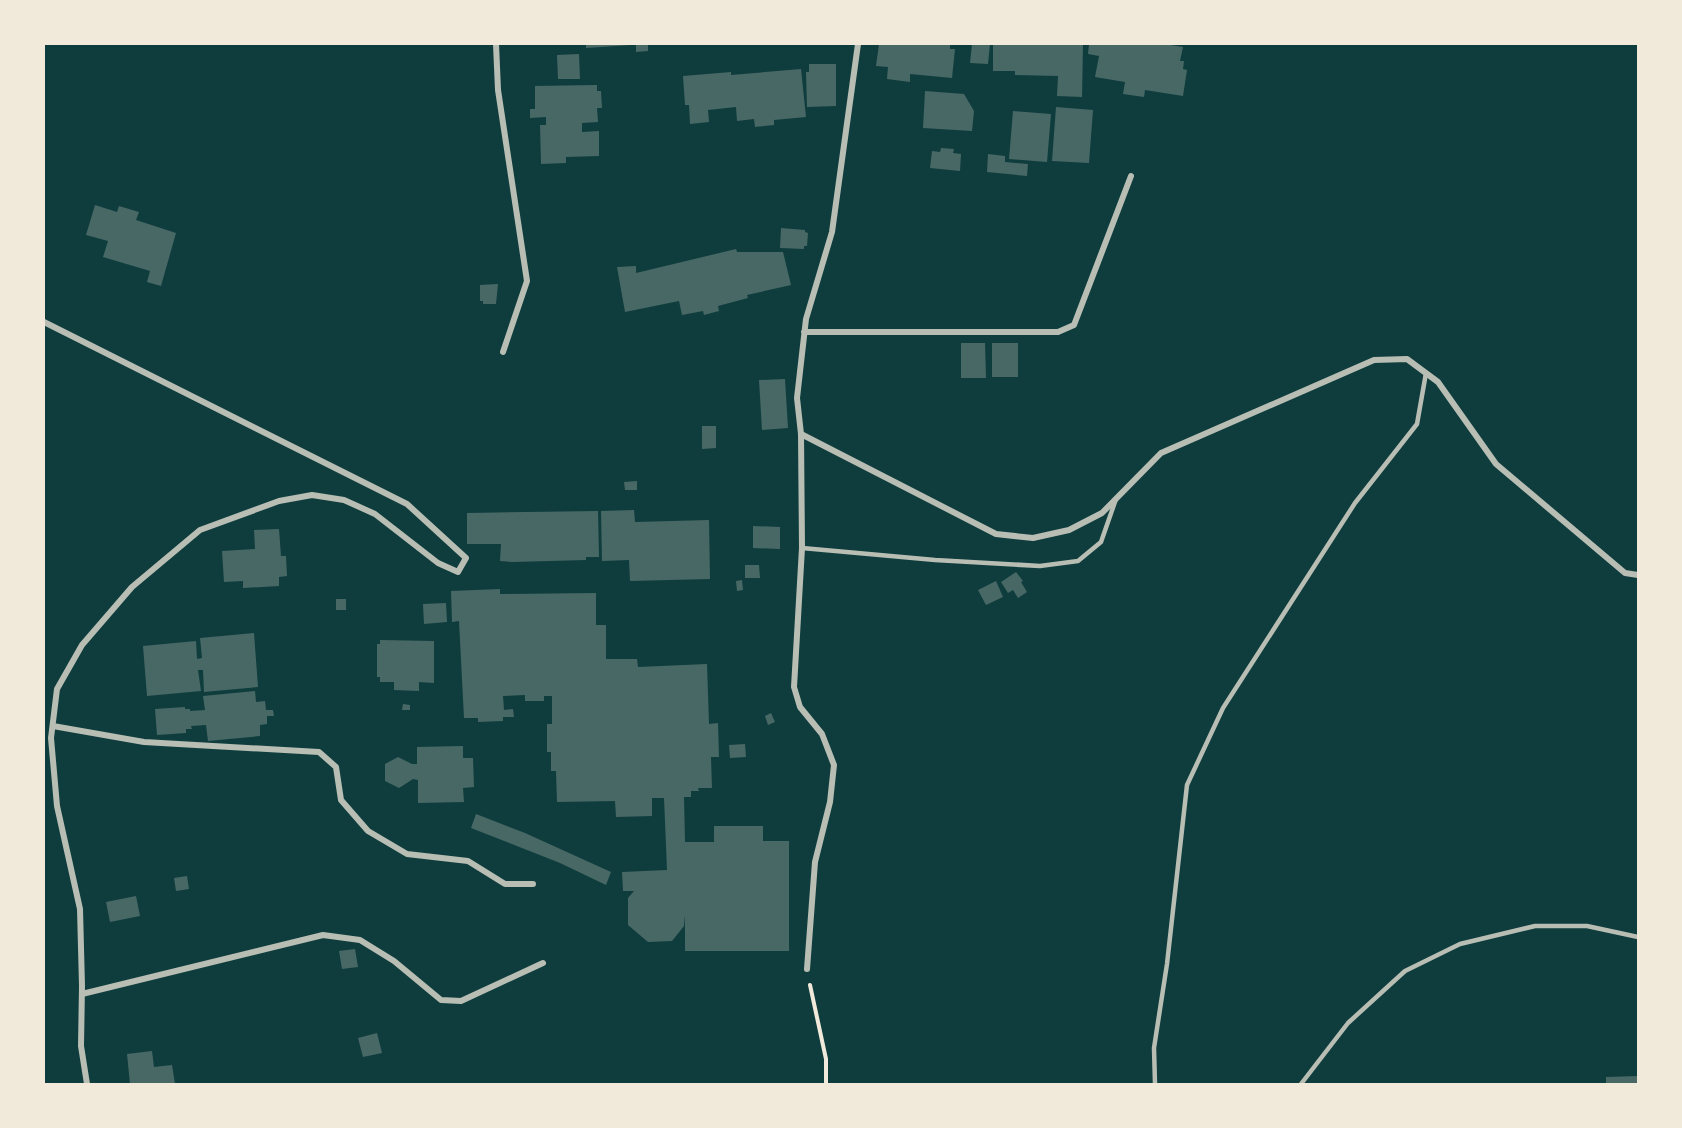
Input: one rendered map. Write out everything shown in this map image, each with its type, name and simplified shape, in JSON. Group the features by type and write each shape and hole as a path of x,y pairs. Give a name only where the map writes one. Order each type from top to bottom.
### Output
{"street":[{"path":"496,44 498,90 527,281 503,352"},
{"path":"807,969 815,862 830,802 834,765 822,734 800,707 794,687 802,548 801,435 797,398 806,319 832,232 858,44"},
{"path":"804,332 1058,332 1074,325 1131,176"},
{"path":"44,322 407,504 466,558 458,572 438,563 375,514 344,500 312,495 279,501 200,530 132,587 82,645 57,689 51,738 57,806 80,909 81,1047 87,1084"},
{"path":"801,435 996,534 1033,538 1069,530 1102,513 1161,453 1374,360 1407,359 1438,382 1496,464 1625,573 1638,575"},
{"path":"53,726 144,742 319,752 336,767 340,800 368,831 407,854 468,861 505,884 533,884"},
{"path":"82,994 324,935 360,940 394,961 441,1000 460,1001 543,963"}],"lane":[{"path":"1155,1084 1154,1048 1167,964 1187,785 1223,708 1355,503 1417,424 1426,373"},
{"path":"802,548 935,560 1040,566 1078,561 1101,542 1116,498"},
{"path":"1301,1084 1348,1023 1406,971 1460,944 1535,926 1587,926 1638,937"}],"path":[{"path":"807,969 826,1059 826,1084"}],"building":[{"path":"586,44 631,44 631,45 586,48"},
{"path":"636,44 648,44 648,51 636,52"},
{"path":"879,44 950,44 950,49 955,49 952,78 910,74 910,82 887,79 888,67 876,66"},
{"path":"972,44 990,44 988,64 970,63"},
{"path":"993,44 1083,44 1082,97 1057,96 1058,76 1015,75 1015,71 993,71"},
{"path":"1089,44 1164,44 1183,47 1180,61 1184,61 1183,69 1187,70 1183,96 1145,90 1144,97 1123,94 1125,82 1095,77 1099,56 1088,54"},
{"path":"579,54 580,79 558,79 557,55"},
{"path":"809,64 836,64 836,106 807,107 806,72 809,72"},
{"path":"801,69 806,117 774,120 774,125 755,127 754,119 737,121 736,107 708,110 709,122 690,124 689,105 685,105 683,76 731,72 731,75"},
{"path":"597,85 597,91 601,91 602,108 597,108 598,122 582,123 582,132 599,131 599,156 566,157 566,163 541,164 540,125 546,125 546,117 530,118 530,109 535,109 535,86"},
{"path":"925,91 964,94 974,111 972,131 923,128"},
{"path":"1056,107 1093,110 1089,163 1052,161"},
{"path":"1013,111 1051,114 1047,162 1009,159"},
{"path":"941,148 954,149 953,153 961,154 960,171 930,168 932,151 940,152"},
{"path":"988,154 1005,156 1005,162 1028,164 1027,176 987,172"},
{"path":"95,205 117,212 119,206 139,212 136,220 176,233 161,286 147,282 150,271 103,257 108,241 86,235"},
{"path":"781,228 805,230 808,233 807,246 804,246 804,249 780,248"},
{"path":"736,249 737,252 783,252 791,285 747,295 748,298 718,306 719,311 704,315 703,311 682,315 679,301 625,312 617,267 636,266 636,273"},
{"path":"498,284 496,304 483,304 483,301 480,301 480,285"},
{"path":"961,343 985,343 986,378 961,378"},
{"path":"992,343 1018,343 1018,377 992,377"},
{"path":"785,379 788,428 762,430 759,380"},
{"path":"702,426 716,426 716,448 702,449"},
{"path":"637,481 637,490 625,490 624,482"},
{"path":"634,510 635,522 709,520 710,579 630,581 629,560 602,561 601,511"},
{"path":"598,511 599,557 586,557 586,560 500,561 501,544 467,544 467,513"},
{"path":"753,526 780,527 780,549 753,548"},
{"path":"279,529 281,556 286,556 287,576 279,577 279,586 243,588 243,581 224,582 222,551 255,549 254,530"},
{"path":"745,565 759,565 760,578 745,578"},
{"path":"1016,572 1027,592 1018,598 1013,590 1008,593 1001,582"},
{"path":"742,580 743,590 737,591 736,581"},
{"path":"996,581 1003,597 986,605 978,590"},
{"path":"500,589 500,594 596,593 596,625 606,625 606,659 637,659 638,667 707,664 709,724 718,723 719,757 711,757 712,788 698,788 699,791 691,791 691,797 684,797 685,842 714,842 714,826 763,826 763,841 789,841 789,951 685,951 685,915 684,926 672,941 648,942 628,925 628,898 634,891 623,891 622,872 667,870 664,798 652,798 652,816 616,817 615,801 557,802 556,771 551,771 551,752 547,752 547,724 552,724 552,696 544,696 544,701 525,701 525,695 503,696 504,710 513,709 514,717 503,717 503,721 478,722 478,718 464,718 459,621 452,622 451,591"},
{"path":"336,599 346,599 346,610 336,610"},
{"path":"446,603 447,622 424,624 423,604"},
{"path":"254,633 258,687 204,692 203,670 198,670 201,691 147,696 143,646 196,641 197,659 202,658 200,638"},
{"path":"380,640 434,641 434,683 419,682 419,691 394,690 394,682 380,682 380,677 377,677 377,644 380,644"},
{"path":"255,691 256,702 265,701 266,710 273,710 274,716 267,716 267,724 260,725 260,736 208,741 206,725 191,726 192,729 186,729 186,733 157,735 155,709 185,707 190,711 205,710 203,696"},
{"path":"403,704 410,705 410,710 402,710"},
{"path":"771,713 775,722 768,725 765,716"},
{"path":"745,744 746,757 730,758 729,745"},
{"path":"463,746 463,758 473,758 474,787 463,788 464,802 418,803 418,780 413,779 399,788 385,781 385,764 398,757 417,764 417,747"},
{"path":"476,814 525,833 611,872 606,885 560,863 471,828"},
{"path":"187,876 189,889 176,891 174,878"},
{"path":"136,896 140,916 110,922 106,902"},
{"path":"355,949 358,967 342,969 339,951"},
{"path":"377,1033 382,1053 363,1057 358,1038"},
{"path":"152,1051 154,1067 172,1065 175,1084 130,1084 127,1054"},
{"path":"1638,1076 1638,1084 1606,1084 1606,1077"}]}
